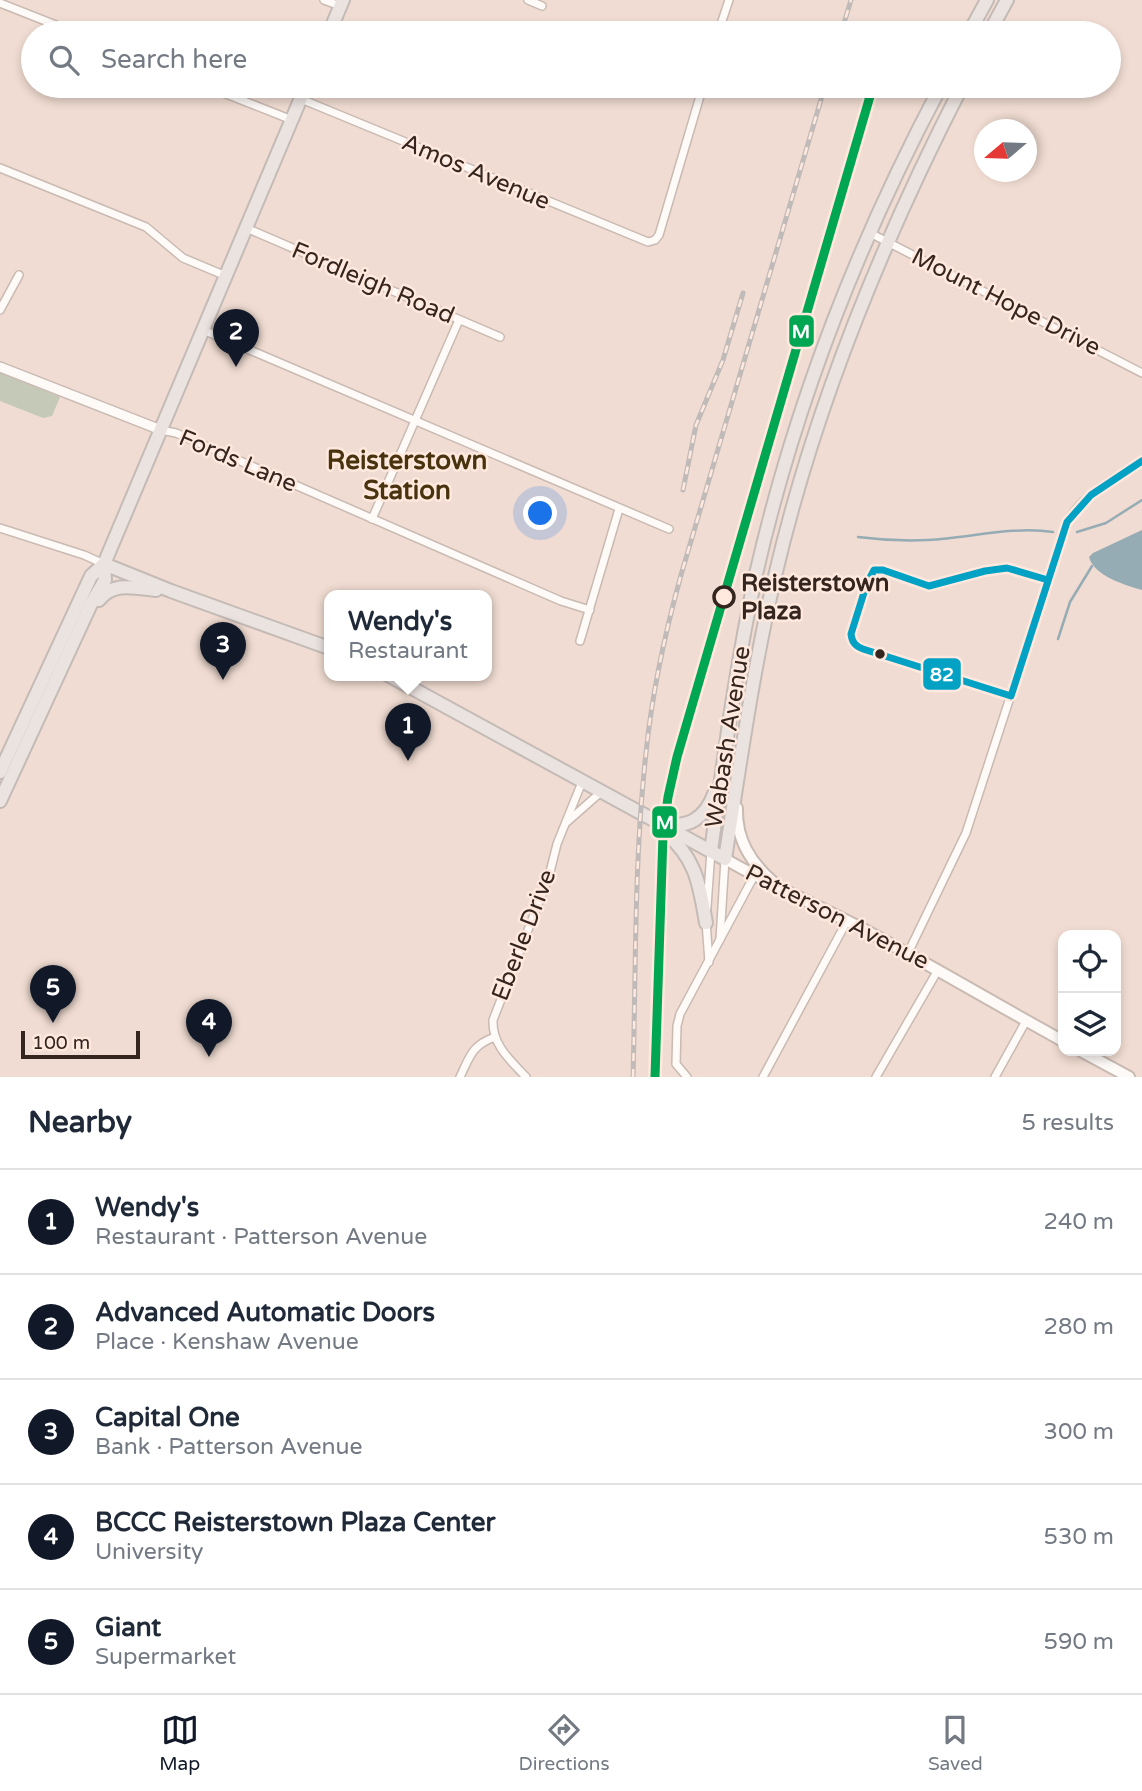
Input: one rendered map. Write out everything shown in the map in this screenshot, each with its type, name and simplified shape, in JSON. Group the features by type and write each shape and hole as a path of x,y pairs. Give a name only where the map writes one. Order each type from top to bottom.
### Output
{"main road":[{"path":"976,21 987,0"},
{"path":"996,21 1007,0"},
{"path":"334,21 341,3"},
{"name":"Wabash Avenue","path":"711,851 746,624 777,494 810,387 851,276 935,98"},
{"name":"Wabash Avenue","path":"725,859 739,764 775,577 800,483 841,355 887,241 956,98"},
{"path":"0,772 91,576 104,564 301,99"},
{"path":"104,564 324,646"},
{"path":"1,800 105,580 104,564"},
{"path":"66,659 85,630 100,598 111,589 122,587 171,591"},
{"name":"Patterson Avenue","path":"399,681 754,876 908,953 1058,1038"},
{"path":"1,800 3,782 12,760 9,753"},
{"path":"648,817 678,825 698,819 710,804 723,763"},
{"path":"739,764 738,832 757,867 789,894"},
{"path":"648,817 675,840 692,864 699,883 706,923"},
{"path":"1088,1056 1113,1073 1129,1077"}],"street":[{"path":"324,0 341,3"},
{"path":"528,0 542,6"},
{"path":"722,21 729,0"},
{"path":"0,3 46,21"},
{"path":"236,98 292,120"},
{"name":"Amos Avenue","path":"301,99 542,200 652,242 659,235 662,226 699,98"},
{"path":"0,168 146,227 183,258 226,276"},
{"name":"Fordleigh Road","path":"246,228 500,337"},
{"name":"Mount Hope Drive","path":"870,233 1142,373"},
{"path":"0,310 6,304 19,275"},
{"path":"372,519 460,320"},
{"path":"203,330 669,529"},
{"name":"Fords Lane","path":"0,367 161,430 176,433 561,601 590,610"},
{"path":"908,953 970,824 1067,522 1075,508 1090,494 1142,461"},
{"path":"580,641 619,509"},
{"path":"0,528 104,564"},
{"name":"Eberle Drive","path":"495,1037 495,1012 549,876 556,844 582,782"},
{"name":"Eberle Drive","path":"564,825 601,792"},
{"name":"Wabash Avenue","path":"709,963 706,923 711,851"},
{"name":"Wabash Avenue","path":"719,943 725,859"},
{"path":"687,1077 678,1068 675,1058 678,1020 754,876"},
{"path":"764,1077 847,921"},
{"path":"876,1077 939,970"},
{"path":"995,1077 1026,1021"},
{"path":"460,1077 474,1049 495,1037 503,1052 526,1077"}],"green space":[{"path":"0,373 60,397 52,416 43,418 0,401"}],"water":[{"path":"1142,530 1142,590 1111,579 1092,564 1089,557 1093,553"}],"waterway":[{"path":"1077,532 1106,523 1142,500"},
{"path":"858,537 919,540 1006,531 1053,532"},
{"path":"1058,639 1070,602 1092,566"}],"railway":[{"path":"845,21 851,0"},
{"path":"633,1077 639,834 649,731 660,663 681,575 821,98"},
{"path":"683,490 696,425 723,360 743,293"}],"transit line":[{"name":"M","path":"655,1077 663,835 668,797 677,757 869,98"},
{"name":"82","path":"1048,580 1007,568 929,586 883,570 874,570 867,583 851,634 852,639 863,649 1011,696 1067,522 1091,495 1142,461"}],"place":[{"name":"Advanced Automatic Doors","path":"236,367"},
{"name":"Reisterstown Plaza","path":"724,597"},
{"name":"Capital One","path":"223,680"},
{"name":"Wendy's","path":"408,761"},
{"name":"Giant","path":"53,1023"},
{"name":"BCCC Reisterstown Plaza Center","path":"209,1057"}],"district":[{"name":"Reisterstown Station","path":"407,474"}]}
